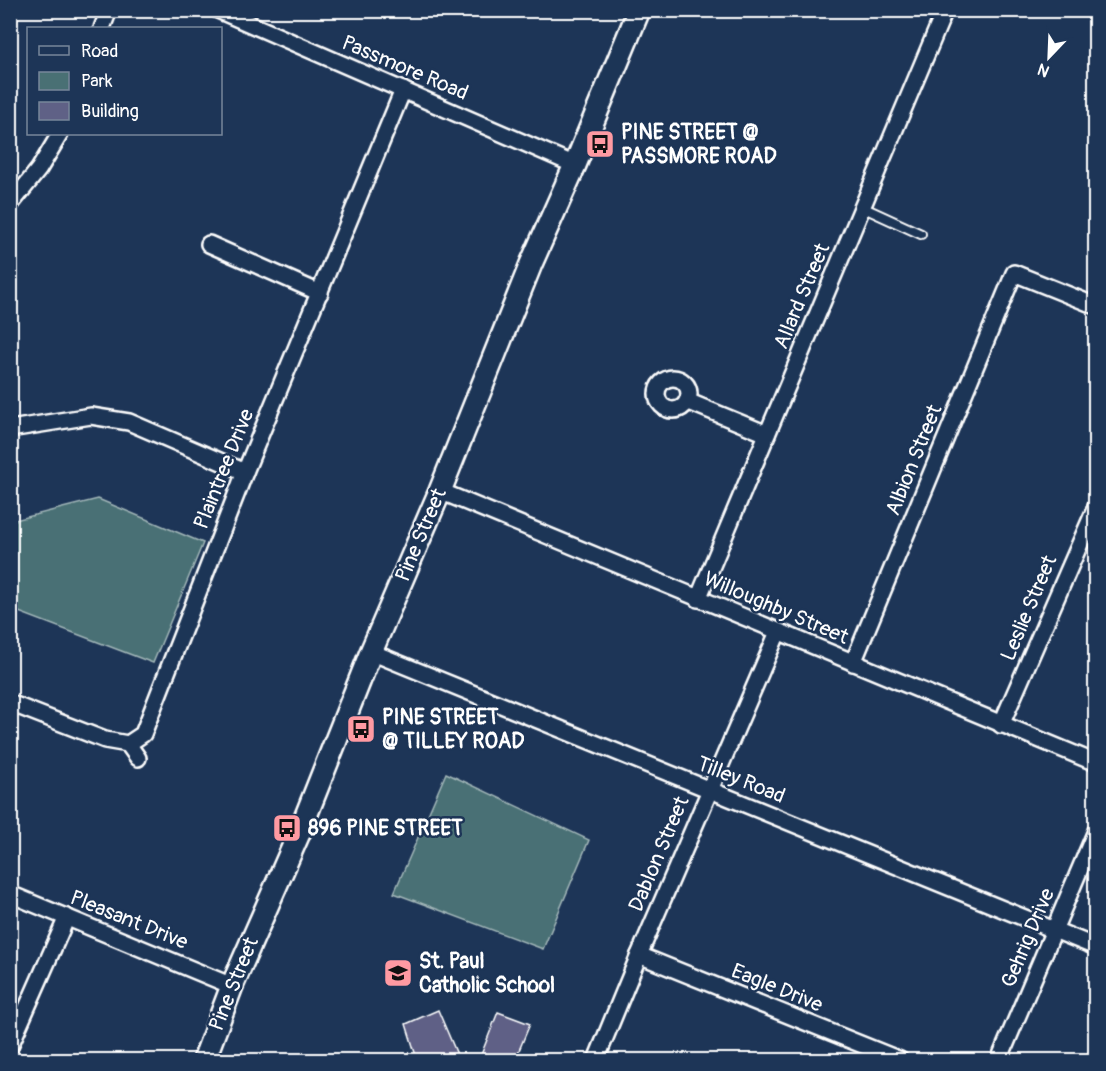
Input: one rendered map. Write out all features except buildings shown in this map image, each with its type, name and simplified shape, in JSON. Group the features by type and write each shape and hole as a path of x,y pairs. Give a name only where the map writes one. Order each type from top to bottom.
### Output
{"street":[{"path":"102,27 109,10"},
{"name":"Passmore Road","path":"218,10 575,165"},
{"name":"Pine Street","path":"204,1060 232,986 300,831 531,264 639,10"},
{"name":"Allard Street","path":"698,599 945,10"},
{"name":"Plaintree Drive","path":"128,744 142,734 245,472 403,90"},
{"path":"10,205 39,169 59,135"},
{"path":"209,244 320,293"},
{"name":"Albion Street","path":"853,663 1014,273 1095,306"},
{"path":"687,401 766,434"},
{"path":"10,429 91,416 129,422 245,472"},
{"name":"Willoughby Street","path":"440,491 1095,764"},
{"name":"Leslie Street","path":"1001,724 1095,507"},
{"name":"Dablon Street","path":"596,1060 778,632"},
{"name":"Tilley Road","path":"371,652 1095,947"},
{"path":"10,703 105,740 128,744 138,758"},
{"name":"Gehrig Drive","path":"999,1060 1095,831"},
{"name":"Pleasant Drive","path":"10,894 232,986"},
{"path":"10,1046 67,917"},
{"name":"Eagle Drive","path":"639,955 900,1060"}],"lane":[{"path":"862,207 921,234"}],"green space":[{"path":"98,499 203,543 153,663 11,609 11,521"},
{"path":"446,773 589,840 543,949 394,893"}],"place":[{"name":"PINE STREET @ PASSMORE ROAD","path":"600,144"},
{"name":"PINE STREET @ TILLEY ROAD","path":"361,729"},
{"name":"896 PINE STREET","path":"287,828"},
{"name":"St. Paul Catholic School","path":"398,973"}]}
